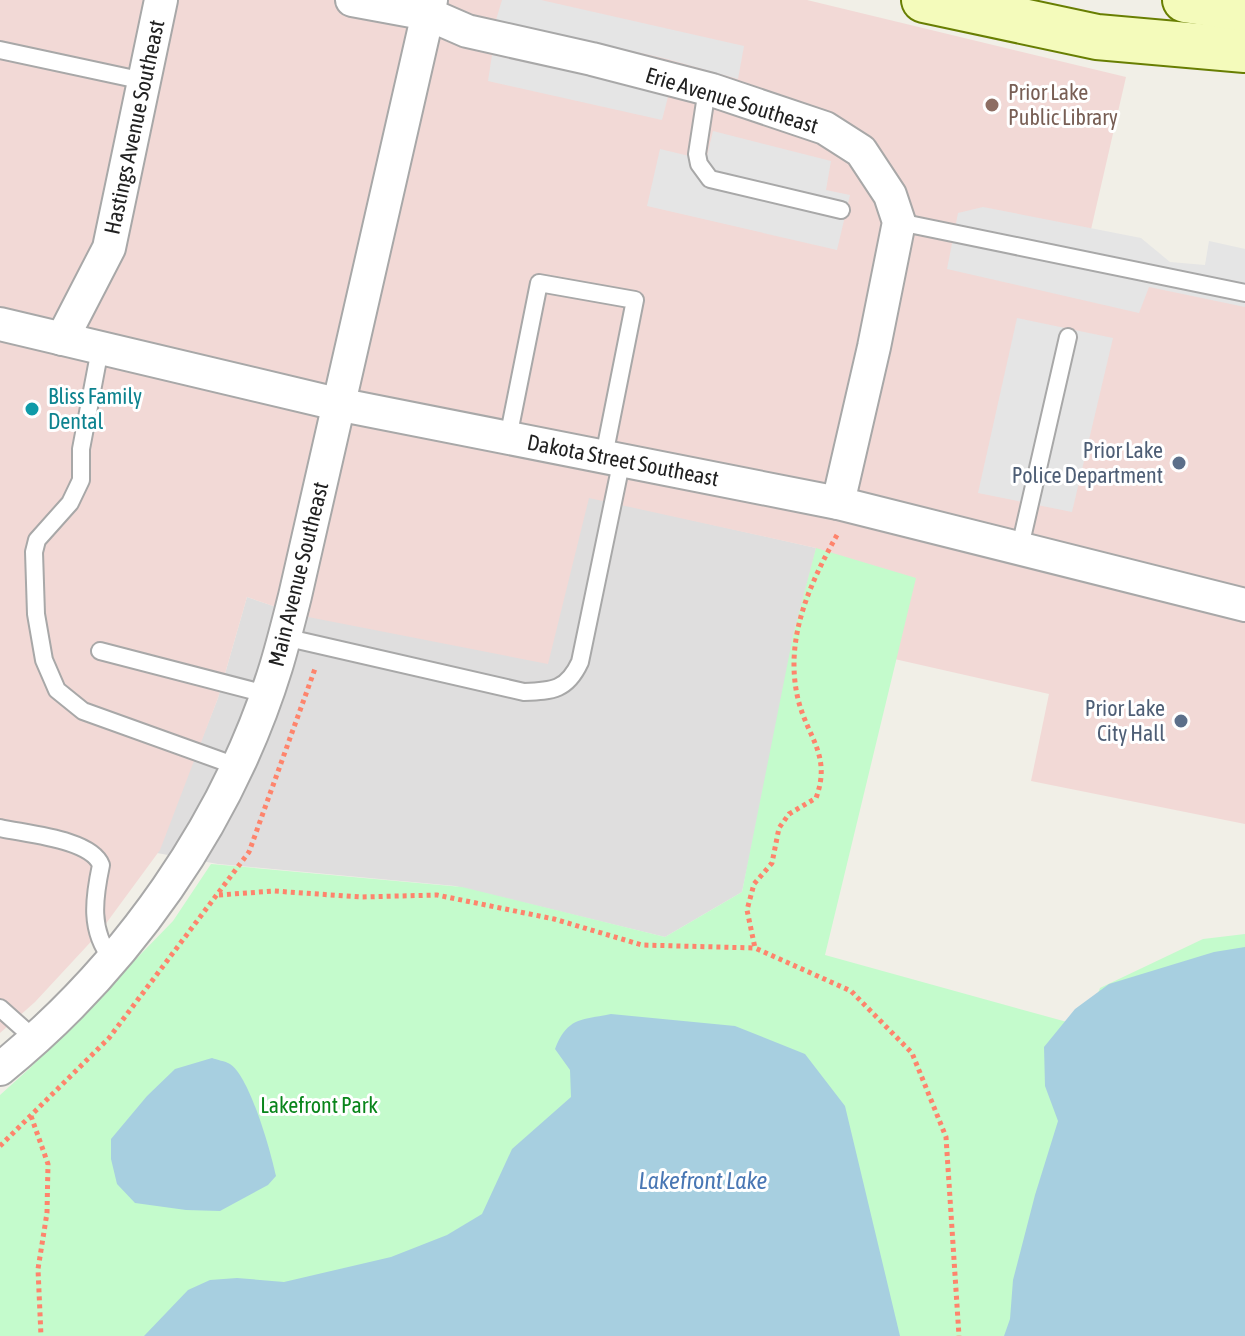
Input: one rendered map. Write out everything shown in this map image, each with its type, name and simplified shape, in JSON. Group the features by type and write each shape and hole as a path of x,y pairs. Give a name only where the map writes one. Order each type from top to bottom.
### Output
{"main road":[{"path":"924,0 1097,37 1245,50"},
{"path":"1185,0 1245,9"}],"street":[{"name":"Hastings Avenue Southeast","path":"62,339 109,248 161,0"},
{"path":"352,0 429,7"},
{"name":"Erie Avenue Southeast","path":"429,7 467,31 707,89 825,128 861,151 890,195 899,222"},
{"name":"Main Avenue Southeast","path":"0,1069 36,1040 112,959 166,889 236,766 266,694 284,637 429,7"},
{"path":"838,503 899,222"},
{"name":"Dakota Street Southeast","path":"0,324 337,404 838,503 1245,605"}],"lane":[{"path":"0,50 144,81"},
{"path":"707,89 697,154 699,164 710,179 841,210"},
{"path":"899,222 1245,293"},
{"path":"284,637 524,692 550,692 572,679 580,662 635,300 539,283 508,438"},
{"path":"1020,547 1068,337"},
{"path":"100,349 81,449 81,480 70,503 37,540 34,552 36,614 44,660 57,690 83,711 236,766"},
{"path":"100,651 266,694"},
{"path":"0,828 83,846 97,857 101,865 95,927 105,951 112,959"},
{"path":"0,1008 36,1040"}],"path":[{"path":"755,948 747,910 754,884 772,863 779,828 789,814 816,798 823,780 817,743 798,701 793,666 800,615 815,575 837,535"},
{"path":"218,895 274,891 361,897 437,895 554,919 642,945 755,948 851,991 912,1053 946,1137 959,1336"},
{"path":"31,1116 48,1164 47,1213 38,1269 41,1336"}],"shaded area":[{"path":"0,0 807,0 1126,77 1084,260 1245,298 1245,824 1031,781 1049,694 793,636 816,548 589,498 548,664 303,616 247,597 218,698 160,850 99,933 35,1002 0,1033"},
{"path":"502,0 541,0 744,46 738,79 667,59 496,20"},
{"path":"492,55 669,93 662,120 488,81"},
{"path":"713,131 831,161 826,190 850,195 837,250 647,206 660,149 706,160"},
{"path":"983,207 1141,238 1170,262 1205,265 1209,241 1245,249 1245,307 1149,287 1139,313 947,269 958,213"},
{"path":"1017,318 1113,338 1072,512 978,493"},
{"path":"589,497 816,548 742,892 665,937 455,886 218,864 157,853 218,698 247,597 303,616"}],"green space":[{"name":"Lakefront Park","path":"816,548 916,578 825,955 1085,1027 1100,988 1203,939 1245,934 1245,1336 0,1336 0,1095 173,921 211,864 462,887 665,937 742,892 793,636"}],"water":[{"path":"1245,947 1245,1336 1004,1336 1010,1319 1013,1280 1058,1121 1045,1086 1044,1047 1075,1009 1109,984 1214,952"},
{"name":"Lakefront Lake","path":"611,1014 735,1026 805,1054 845,1106 900,1336 144,1336 188,1290 210,1280 237,1278 284,1282 391,1257 447,1235 482,1214 512,1149 571,1097 570,1070 555,1049 564,1031 576,1022"},
{"path":"212,1058 230,1064 245,1084 259,1116 276,1176 268,1185 220,1211 135,1203 117,1184 111,1159 111,1139 147,1096 175,1069"}],"place":[{"name":"Prior Lake Public Library","path":"992,105"},
{"name":"Bliss Family Dental","path":"32,409"},
{"name":"Prior Lake Police Department","path":"1179,463"},
{"name":"Prior Lake City Hall","path":"1181,721"}]}
